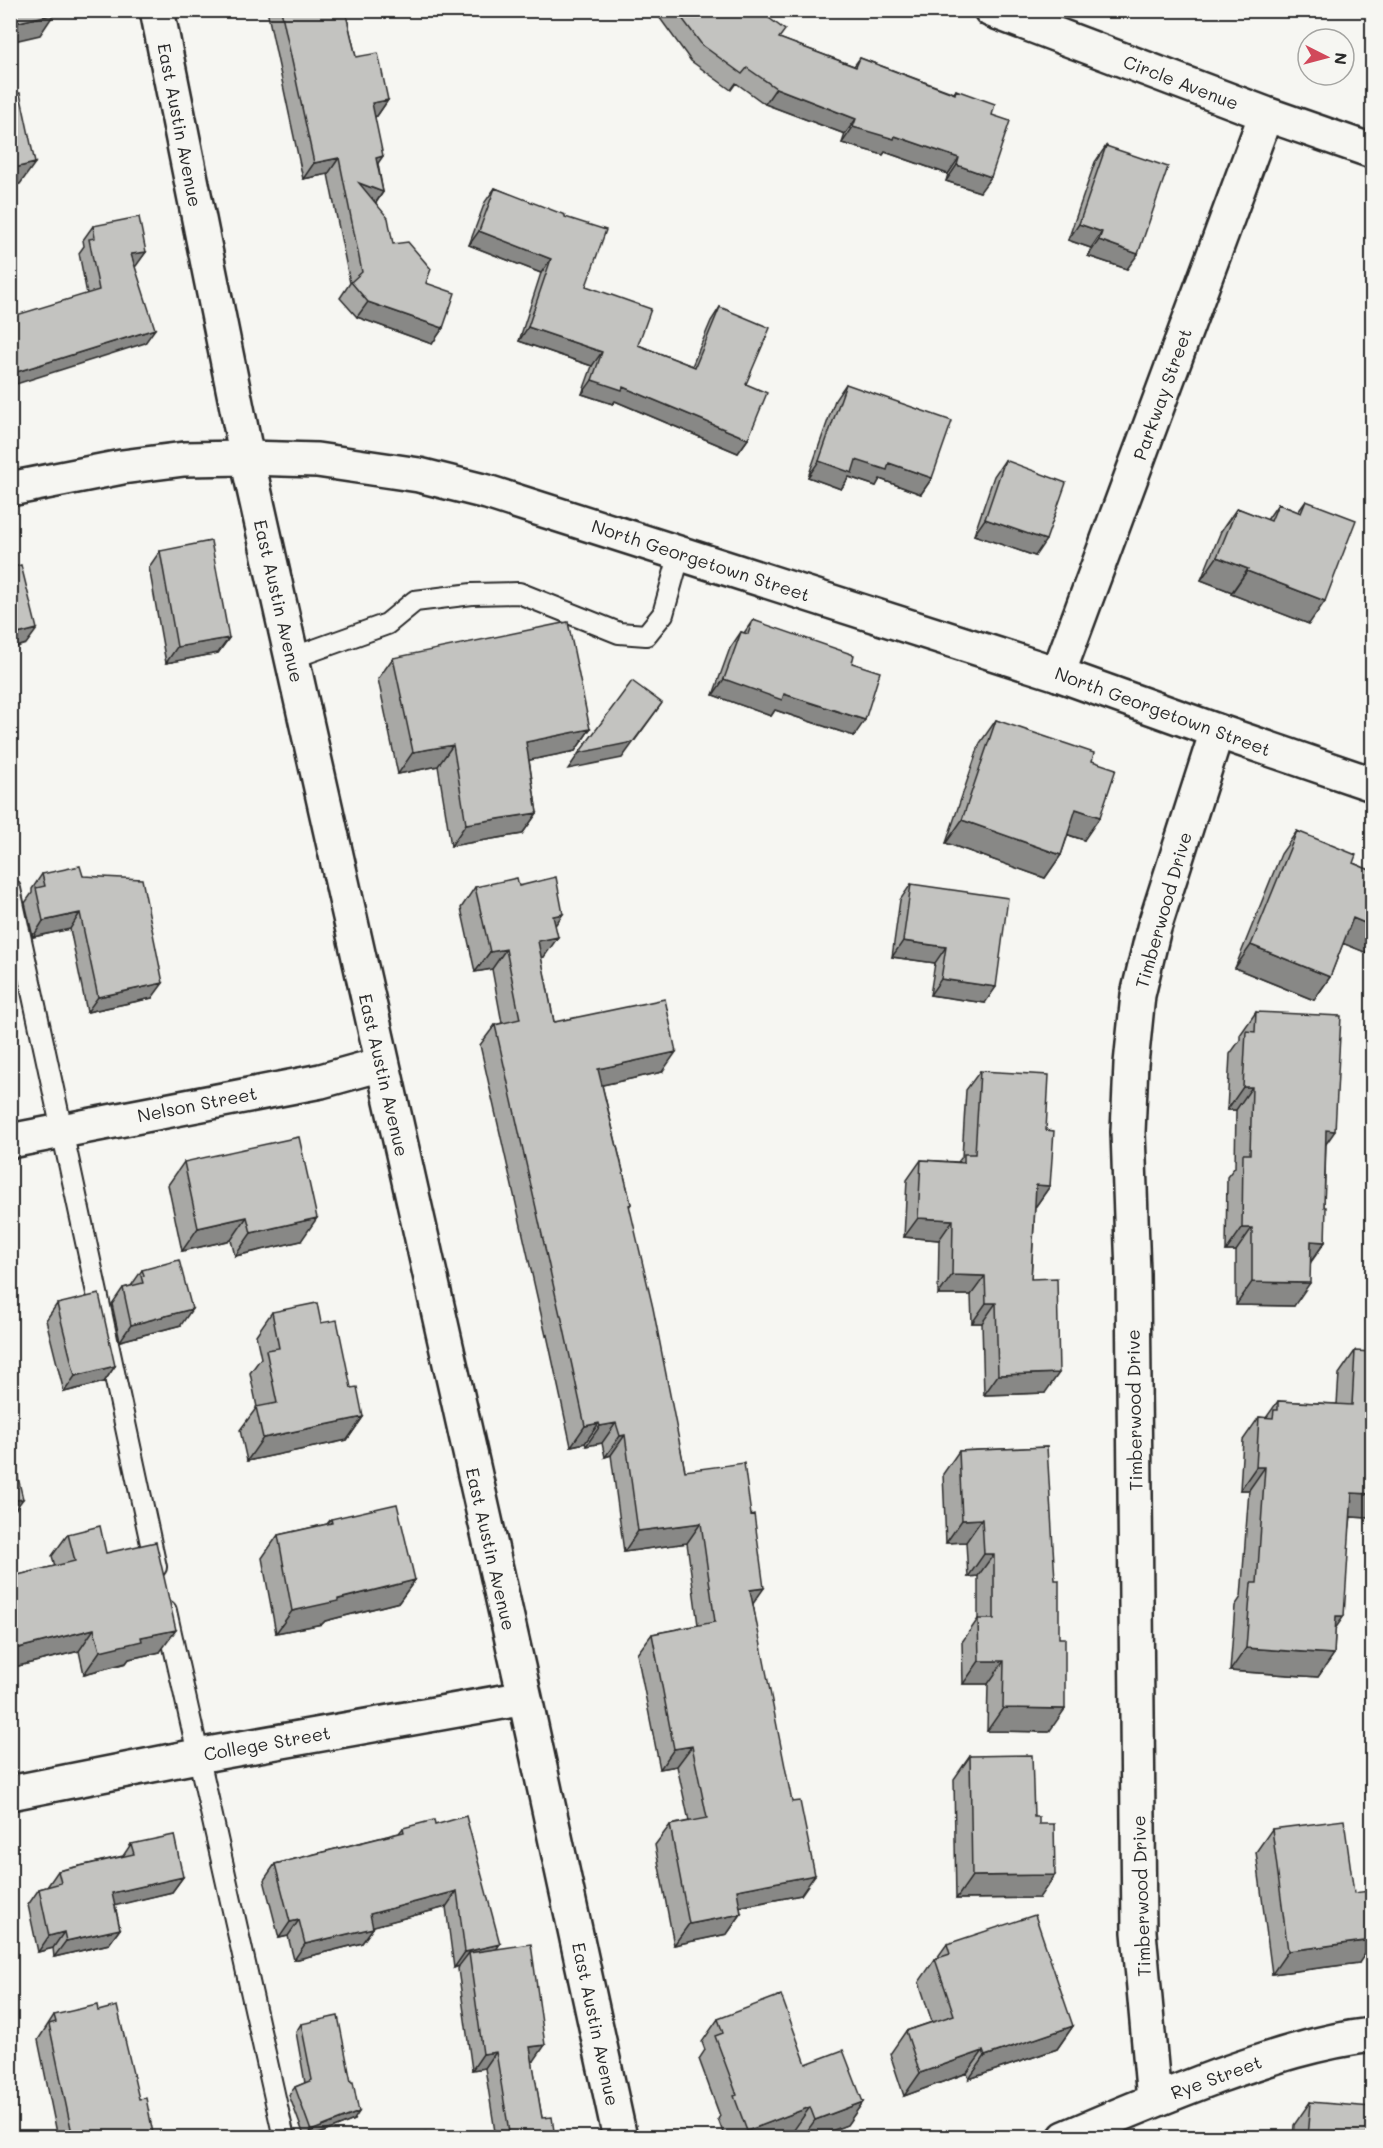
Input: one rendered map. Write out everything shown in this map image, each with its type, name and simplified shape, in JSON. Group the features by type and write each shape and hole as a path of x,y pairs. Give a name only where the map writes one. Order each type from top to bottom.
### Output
{"street":[{"name":"East Austin Avenue","path":"157,10 246,458 525,1698 621,2138"},
{"name":"Circle Avenue","path":"991,10 1266,114 1372,151"},
{"name":"Parkway Street","path":"1058,674 1266,114"},
{"name":"North Georgetown Street","path":"10,489 122,467 184,459 317,460 419,475 487,492 1058,674 1372,784"},
{"name":"Timberwood Drive","path":"1154,2100 1139,1932 1133,1274 1128,1132 1131,1064 1138,995 1154,928 1216,731"},
{"name":"Nelson Street","path":"10,1141 321,1081 382,1064"},
{"name":"College Street","path":"10,1793 197,1756 525,1698"},
{"name":"Rye Street","path":"1065,2138 1154,2100 1272,2057 1341,2038 1372,2035"}],"lane":[{"path":"292,658 387,624 415,601 472,594 519,593 619,633 646,635 663,614 680,553"},
{"path":"10,889 197,1756 284,2138"}],"building":[{"path":"10,10 54,10 54,14 10,24"},
{"path":"281,10 345,10 356,57 378,53 388,100 372,103 383,156 376,158 383,192 359,183 388,218 393,244 408,242 431,269 426,283 455,293 443,328 368,302 351,282 362,272 339,158 314,163"},
{"path":"676,10 758,10 785,30 779,38 856,67 860,58 955,94 956,90 995,104 992,115 1010,121 991,177 957,165 959,158 895,136 894,139 853,127 856,119 776,88 747,68 742,74 702,45"},
{"path":"20,93 35,163 10,169 10,95"},
{"path":"1106,146 1168,167 1138,254 1099,240 1102,232 1079,224"},
{"path":"495,188 565,215 565,217 606,230 586,286 651,309 638,345 695,367 720,307 770,328 746,384 767,393 748,439 623,387 622,390 592,380 602,352 528,327 551,259 479,231"},
{"path":"139,217 146,252 131,254 155,329 10,374 10,317 99,290 89,239 95,238 93,226"},
{"path":"846,384 952,421 932,478 889,463 887,470 856,460 852,473 819,461"},
{"path":"1005,460 1066,483 1046,540 985,519"},
{"path":"1306,501 1356,520 1325,601 1217,557 1237,508 1271,521 1278,504 1301,513"},
{"path":"211,541 229,638 177,647 160,551"},
{"path":"21,565 37,629 10,636 10,568"},
{"path":"753,620 854,655 852,663 880,672 865,720 784,694 782,700 724,679 741,632 748,634"},
{"path":"568,622 590,729 526,742 537,813 466,824 453,745 413,752 393,658"},
{"path":"632,681 662,703 633,742 579,753"},
{"path":"996,720 1094,753 1092,761 1116,769 1100,817 1076,809 1061,855 962,820"},
{"path":"1297,831 1356,855 1353,863 1372,871 1372,926 1353,918 1330,977 1251,945"},
{"path":"80,866 83,876 142,879 163,983 98,997 80,913 43,921 36,888 45,886 42,874"},
{"path":"556,877 563,914 553,916 558,937 538,941 554,1022 665,999 676,1052 598,1069 631,1204 629,1205 653,1308 685,1471 744,1463 751,1515 754,1514 764,1588 750,1590 792,1802 800,1801 815,1875 737,1890 741,1914 689,1924 670,1825 707,1818 692,1746 674,1749 652,1634 715,1622 701,1523 638,1531 625,1435 620,1436 616,1423 585,1426 495,1025 520,1019 506,949 490,952 475,887 517,878 519,886"},
{"path":"911,884 1008,898 996,987 941,979 946,947 903,941"},
{"path":"10,914 15,934 10,935"},
{"path":"1256,1012 1341,1016 1335,1131 1326,1130 1325,1242 1311,1241 1310,1283 1252,1282 1252,1228 1242,1228 1243,1154 1250,1154 1252,1087 1243,1087 1246,1031 1255,1032"},
{"path":"980,1071 1049,1075 1046,1130 1054,1131 1050,1186 1036,1185 1031,1279 1057,1278 1059,1373 998,1375 996,1303 986,1303 985,1276 952,1275 953,1220 918,1218 921,1160 964,1163 964,1154 975,1154"},
{"path":"299,1137 317,1218 251,1233 247,1217 198,1228 184,1162"},
{"path":"179,1260 192,1309 131,1325 123,1288 143,1283 142,1270"},
{"path":"99,1294 115,1366 75,1376 57,1304"},
{"path":"317,1303 321,1323 337,1320 351,1388 357,1387 363,1417 263,1438 256,1407 277,1403 266,1350 279,1348 272,1312"},
{"path":"1355,1351 1372,1352 1372,1494 1352,1493 1344,1616 1336,1616 1334,1654 1246,1648 1251,1583 1257,1583 1265,1467 1256,1467 1259,1417 1273,1418 1274,1410 1278,1410 1278,1401 1352,1405"},
{"path":"10,1443 23,1499 10,1501"},
{"path":"1047,1447 1055,1580 1059,1580 1059,1638 1065,1638 1065,1709 1003,1708 1004,1661 979,1661 978,1619 994,1619 994,1554 984,1554 982,1519 962,1520 959,1451"},
{"path":"397,1504 415,1580 292,1611 278,1535 332,1523 331,1519"},
{"path":"100,1526 106,1553 156,1542 176,1630 141,1637 142,1641 100,1651 94,1629 10,1650 10,1577 75,1561 68,1534"},
{"path":"1032,1755 1034,1817 1039,1817 1039,1824 1054,1824 1055,1875 972,1876 970,1756"},
{"path":"466,1816 500,1944 465,1952 457,1891 370,1914 373,1928 305,1944 299,1920 290,1922 275,1864 404,1832 403,1828 434,1820 435,1825"},
{"path":"1344,1820 1354,1893 1369,1891 1372,1940 1288,1951 1272,1829"},
{"path":"174,1835 183,1877 112,1893 120,1929 66,1941 64,1932 49,1936 39,1889 61,1883 58,1871 134,1854 131,1844"},
{"path":"1035,1915 1073,2026 985,2056 983,2051 920,2073 906,2031 954,2015 935,1959 950,1954 947,1944"},
{"path":"531,1944 545,2045 530,2047 542,2118 552,2117 554,2131 561,2130 562,2138 510,2138 496,2052 483,2054 469,1953"},
{"path":"781,1995 806,2064 843,2050 863,2102 815,2120 810,2107 747,2131 734,2096 737,2095 715,2036 723,2033 718,2019"},
{"path":"97,2005 98,2011 117,2006 139,2099 146,2098 154,2138 73,2138 49,2024 56,2022 54,2015"},
{"path":"338,2016 359,2112 311,2131 295,2087 312,2080 301,2024"},
{"path":"1310,2102 1372,2107 1372,2138 1307,2138"},
{"path":"273,2130 274,2138 237,2138"},
{"path":"426,2132 427,2138 401,2138"}]}
